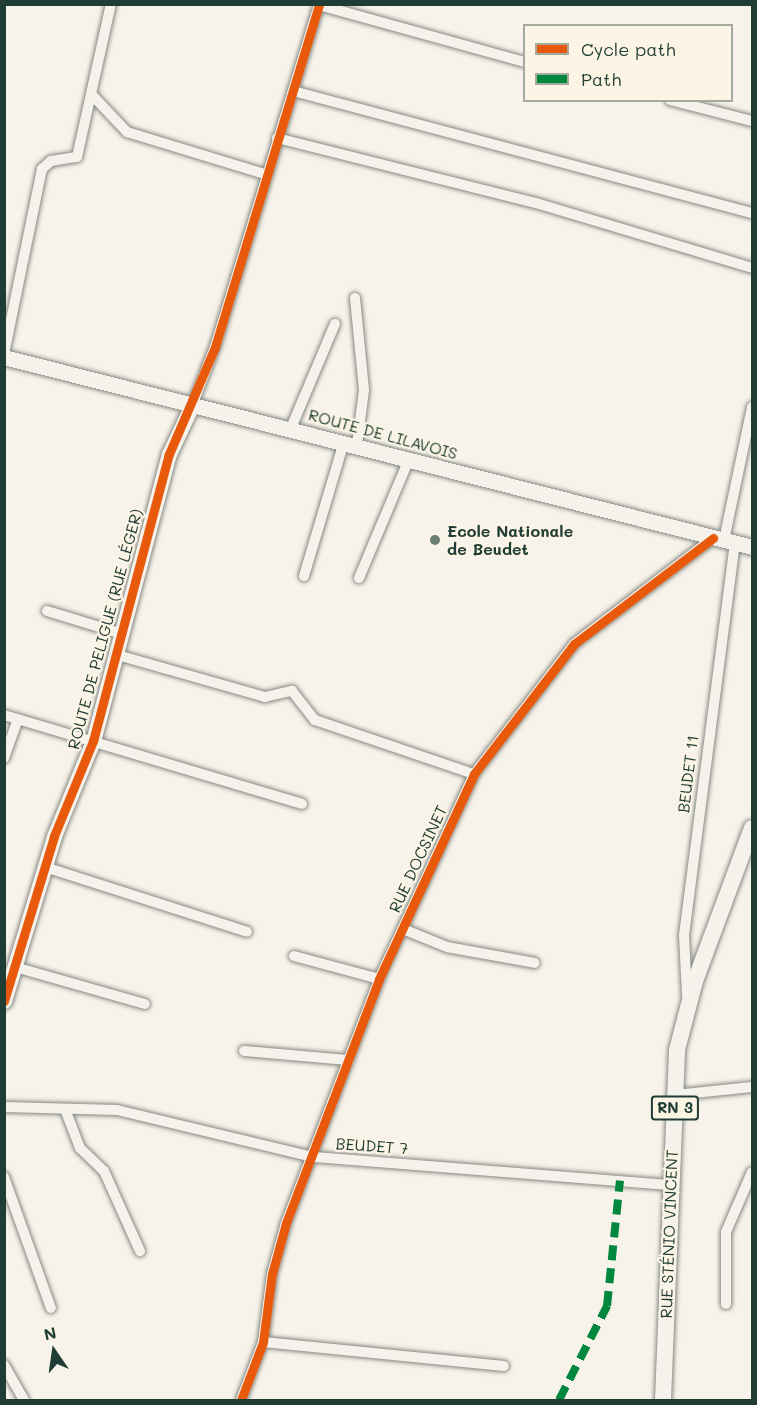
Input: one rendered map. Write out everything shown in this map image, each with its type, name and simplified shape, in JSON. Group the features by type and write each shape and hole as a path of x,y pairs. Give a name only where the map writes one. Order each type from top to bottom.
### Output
{"main road":[{"name":"ROUTE DE LILAVOIS","path":"4,355 753,547"},
{"name":"ROUTE DE PELIGUE (RUE LÉGER)","path":"4,1001 45,867 93,741 119,633 169,454 193,403"},
{"name":"RUE STÉNIO VINCENT","path":"663,1401 677,1050 688,1009 753,828"}],"street":[{"path":"4,355 42,169 51,161 77,157 93,96 111,4"},
{"path":"193,403 215,347 264,174 293,91 319,5 523,61"},
{"path":"293,91 753,213"},
{"path":"93,96 127,132 264,174"},
{"path":"678,102 753,121"},
{"path":"277,138 536,203 753,268"},
{"path":"304,576 364,399 355,298"},
{"path":"291,428 335,324"},
{"name":"BEUDET 11","path":"688,1009 684,934 724,540 753,407"},
{"path":"359,578 409,459"},
{"name":"RUE DOCSINET","path":"241,1401 263,1342 272,1274 349,1060 379,980 474,774 574,644 724,540"},
{"path":"47,611 119,633"},
{"path":"114,654 265,697 292,691 315,720 474,774"},
{"path":"4,715 302,804"},
{"path":"4,758 18,719"},
{"path":"45,867 247,932"},
{"path":"402,929 447,947 535,963"},
{"path":"294,956 379,980"},
{"path":"15,967 145,1004"},
{"path":"244,1051 349,1060"},
{"path":"675,1095 753,1087"},
{"name":"BEUDET 7","path":"4,1107 117,1110 313,1158 670,1185"},
{"path":"65,1108 80,1148 104,1171 140,1251"},
{"path":"726,1304 726,1232 753,1172"},
{"path":"4,1177 51,1308"},
{"path":"263,1342 504,1366"},
{"path":"4,1365 24,1401"}],"marked path":[{"path":"559,1400 607,1306 620,1181"}],"cycle path":[{"path":"4,1001 54,836 93,741 169,454 215,347 319,4"},
{"path":"241,1400 263,1342 272,1274 286,1223 379,979 474,774 574,644 713,538"}],"place":[{"name":"Ecole Nationale de Beudet","path":"435,540"}]}
